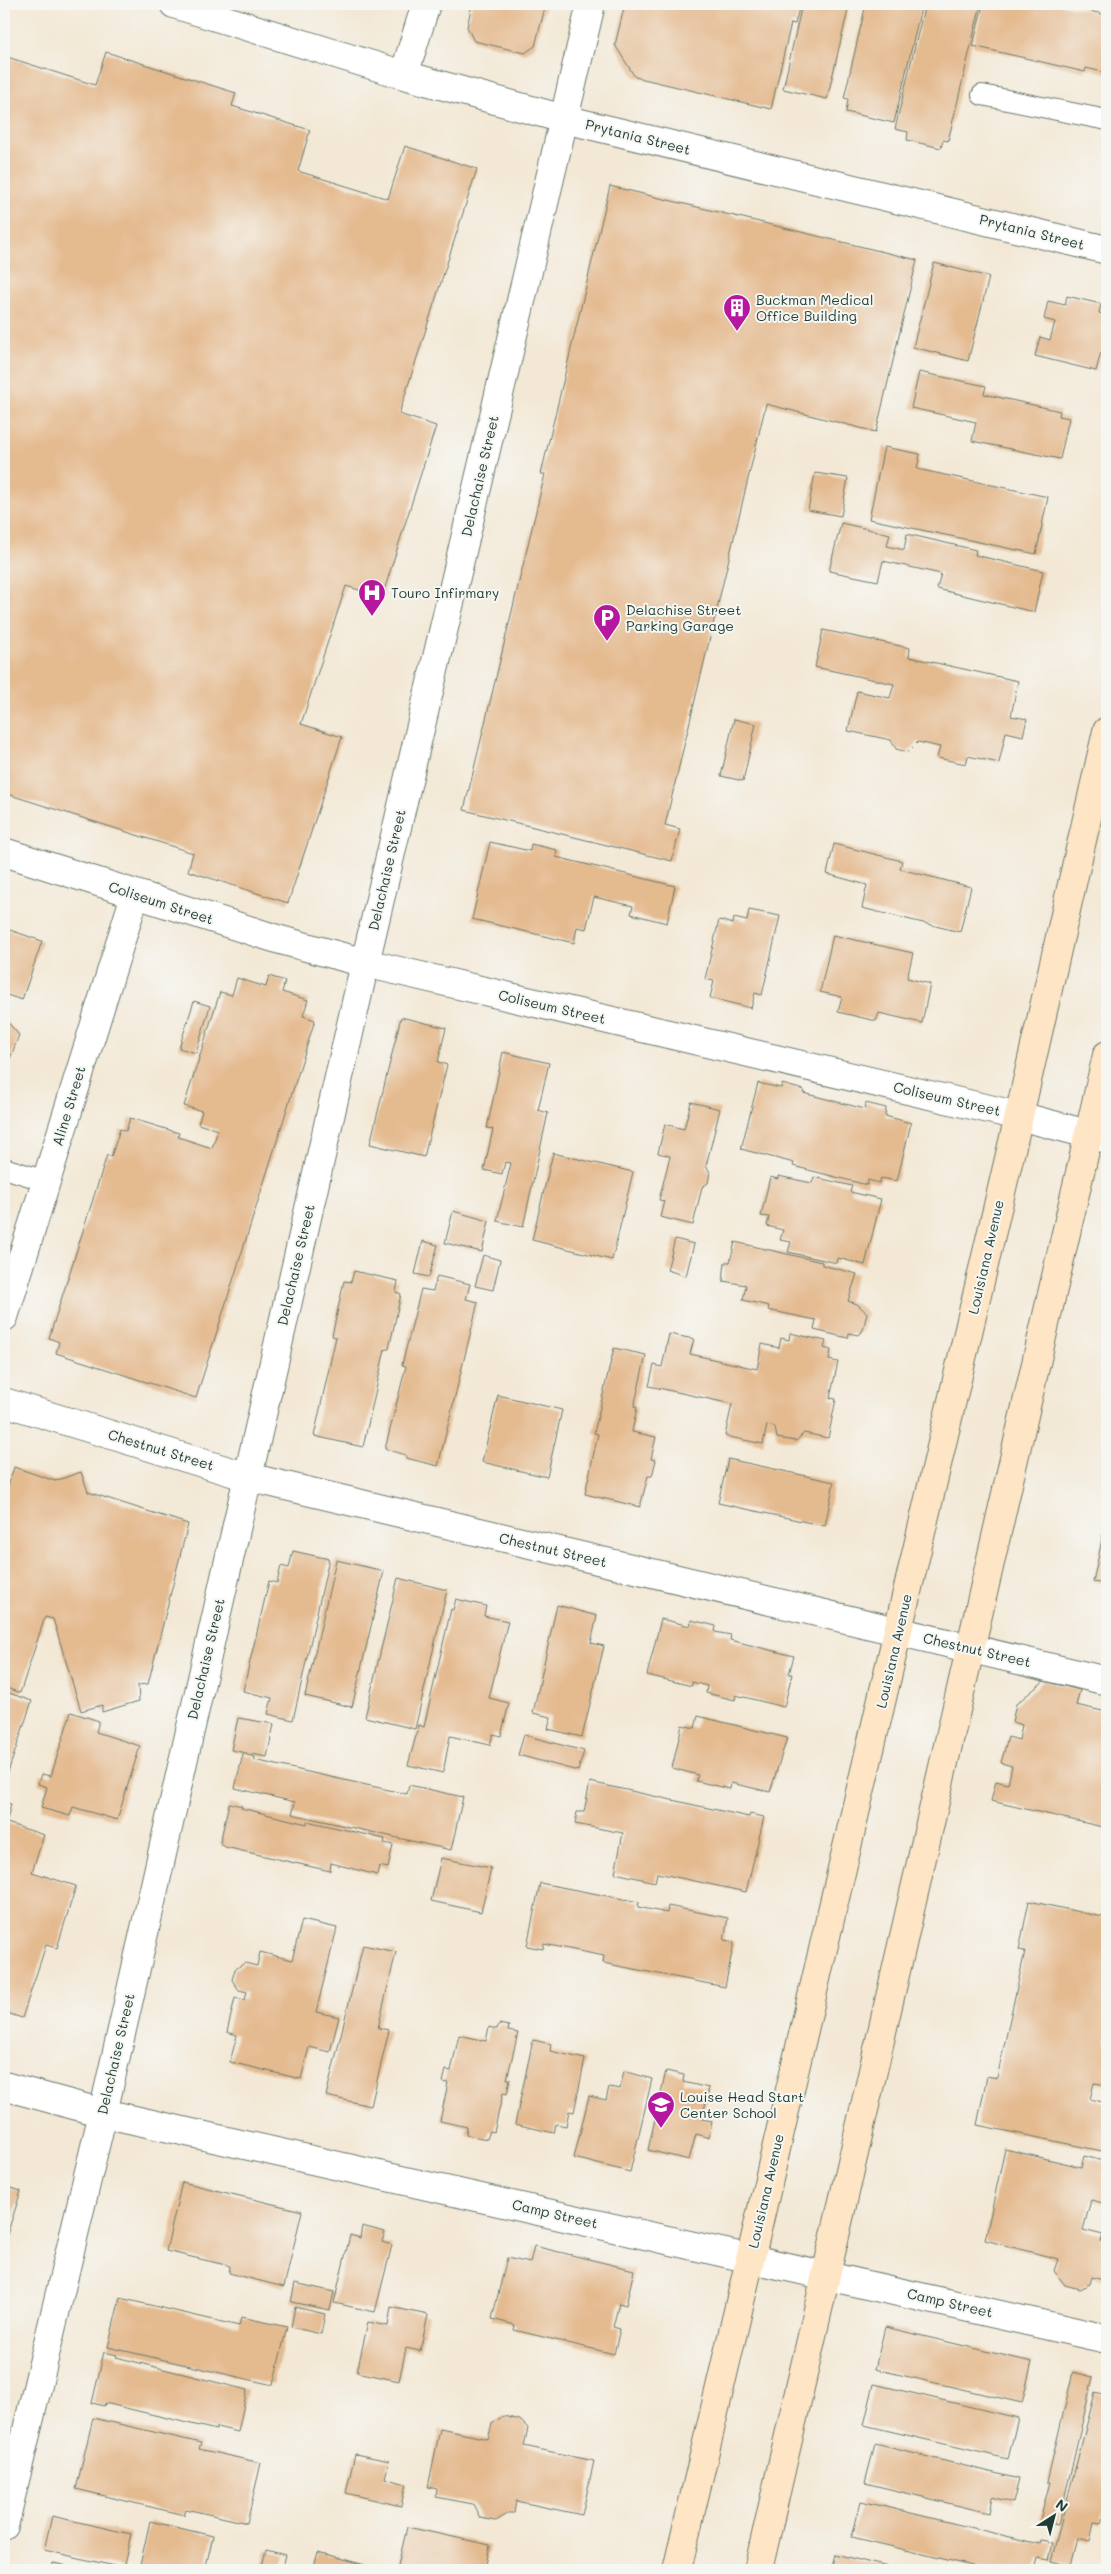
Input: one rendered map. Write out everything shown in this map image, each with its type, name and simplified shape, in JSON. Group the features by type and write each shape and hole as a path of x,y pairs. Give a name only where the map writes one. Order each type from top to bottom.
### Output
{"street":[{"name":"Prytania Street","path":"174,4 404,75 564,119 1107,250"},
{"path":"404,75 426,4"},
{"name":"Delachaise Street","path":"4,2526 103,2113 365,963 591,4"},
{"name":"Louisiana Avenue","path":"677,2570 1019,1116 1107,731"},
{"name":"Coliseum Street","path":"4,852 277,939 365,963 1019,1116 1098,1137"},
{"name":"Aline Street","path":"4,1317 135,895"},
{"path":"758,2570 969,1648 1098,1137 1107,1055"},
{"name":"Chestnut Street","path":"4,1402 248,1477 1107,1681"},
{"name":"Camp Street","path":"4,2086 103,2113 1107,2339"}],"lane":[{"path":"982,96 1107,120"},
{"path":"4,1168 46,1181"}],"building":[{"path":"472,4 546,4 535,46 525,53 474,41 467,27"},
{"path":"625,4 800,4 795,24 791,23 771,109 635,77 615,45"},
{"path":"802,4 856,4 848,10 827,99 783,89"},
{"path":"866,4 922,4 894,123 846,112 848,99 844,98"},
{"path":"925,4 981,4 948,141 943,140 941,148 907,140 908,132 895,129"},
{"path":"983,4 1058,4 1107,15 1107,73 1086,68 1085,72 973,46"},
{"path":"106,52 236,93 232,106 310,130 298,171 388,199 405,146 477,169 399,414 436,426 382,597 346,586 301,724 342,737 288,903 188,871 193,853 4,793 4,56 95,85"},
{"path":"610,186 917,260 876,432 766,404 665,825 680,829 672,861 464,810 545,474 541,474"},
{"path":"934,263 989,277 968,361 913,347"},
{"path":"1067,296 1101,304 1099,313 1107,315 1104,336 1107,336 1107,342 1104,353 1101,352 1096,371 1035,356 1040,337 1050,340 1055,322 1044,319 1048,301 1065,305"},
{"path":"919,372 986,386 984,394 1060,411 1059,416 1069,418 1060,459 972,441 976,422 911,408"},
{"path":"884,447 920,454 917,469 1048,497 1036,554 869,519"},
{"path":"815,473 848,478 841,516 808,510"},
{"path":"841,523 890,534 887,546 904,550 907,534 976,550 975,555 1043,571 1034,612 937,589 941,574 883,561 878,581 829,571"},
{"path":"823,630 910,648 909,657 1018,681 1011,716 1027,719 1023,736 1006,732 999,763 968,756 966,764 937,758 940,747 918,742 908,752 896,749 891,740 848,731 857,691 890,698 894,684 815,667"},
{"path":"734,719 756,724 743,781 721,776"},
{"path":"490,842 530,851 531,844 557,850 556,857 675,886 667,923 631,914 633,906 594,897 586,929 577,927 574,943 472,919"},
{"path":"834,844 902,861 900,869 971,887 960,932 862,908 867,885 827,874"},
{"path":"749,910 780,916 762,995 755,993 751,1008 710,998 714,981 705,979 719,920 733,924 734,918 747,921"},
{"path":"4,928 42,941 22,1000 4,994"},
{"path":"833,935 913,953 907,978 930,984 922,1023 879,1013 876,1021 838,1012 842,997 820,992"},
{"path":"269,976 285,981 282,992 308,1000 303,1016 315,1020 196,1398 56,1353 59,1342 49,1338 107,1155 111,1157 120,1129 126,1131 130,1118 179,1133 178,1137 212,1148 218,1130 198,1124 202,1111 184,1106 220,992 232,995 237,978 266,987"},
{"path":"194,1001 210,1006 196,1053 179,1048"},
{"path":"401,1017 446,1028 438,1062 447,1065 424,1157 370,1144"},
{"path":"4,1018 19,1035 8,1064 4,1062"},
{"path":"503,1052 549,1063 538,1110 548,1113 523,1227 497,1221 511,1163 505,1162 502,1174 484,1170 493,1129 487,1128"},
{"path":"758,1083 781,1088 782,1084 804,1090 803,1093 865,1109 866,1103 886,1108 885,1116 911,1123 897,1181 881,1178 879,1183 868,1180 867,1185 793,1166 794,1163 741,1149"},
{"path":"691,1102 720,1109 706,1166 710,1172 708,1183 702,1187 693,1225 660,1217 664,1201 659,1200 670,1156 658,1153 665,1124 684,1129"},
{"path":"553,1153 633,1172 612,1260 532,1240"},
{"path":"778,1176 812,1183 814,1177 852,1186 850,1192 881,1199 865,1265 838,1258 837,1263 788,1252 791,1242 780,1240 783,1230 767,1226 769,1217 761,1216 770,1177 778,1179"},
{"path":"453,1211 489,1221 482,1252 445,1243"},
{"path":"675,1239 694,1244 686,1276 667,1270"},
{"path":"423,1241 438,1245 429,1277 415,1274"},
{"path":"735,1242 822,1262 822,1265 857,1274 848,1301 857,1304 867,1313 863,1330 858,1335 849,1333 848,1338 814,1330 816,1320 768,1310 769,1306 743,1300 746,1285 723,1281 725,1262 730,1262"},
{"path":"483,1255 500,1260 493,1290 475,1286"},
{"path":"354,1271 398,1281 396,1292 401,1294 389,1349 385,1349 363,1447 314,1436 336,1337 332,1336 344,1281 351,1282"},
{"path":"437,1276 470,1284 466,1299 478,1302 438,1466 406,1458 406,1455 385,1449 406,1366 402,1365 421,1289 433,1291"},
{"path":"790,1333 826,1341 824,1348 831,1350 829,1360 838,1362 830,1398 836,1399 828,1438 804,1433 796,1441 777,1438 775,1427 767,1425 763,1444 725,1436 732,1404 649,1386 654,1365 662,1367 669,1334 694,1339 690,1354 757,1369 762,1344 779,1348 781,1338 789,1340"},
{"path":"614,1348 646,1355 634,1407 637,1407 632,1432 656,1437 651,1459 656,1460 652,1476 648,1476 640,1507 585,1494 598,1434 594,1433"},
{"path":"498,1395 562,1410 547,1477 482,1462"},
{"path":"728,1459 834,1482 825,1526 718,1503"},
{"path":"14,1467 55,1481 81,1472 88,1492 188,1524 148,1684 138,1685 139,1701 102,1712 102,1705 81,1711 53,1619 45,1617 20,1693 4,1687 4,1499"},
{"path":"1107,1516 1107,1584 1093,1582"},
{"path":"293,1551 329,1559 293,1720 268,1714 272,1698 243,1691 269,1581 277,1583 281,1566 289,1568"},
{"path":"336,1560 384,1571 352,1707 305,1696"},
{"path":"398,1578 447,1590 415,1729 365,1717"},
{"path":"456,1599 486,1606 484,1616 508,1621 489,1698 509,1703 501,1736 493,1734 490,1745 450,1736 443,1773 408,1765 419,1725 424,1727 451,1609 453,1610"},
{"path":"557,1605 597,1616 591,1643 604,1646 582,1737 548,1729 551,1717 533,1713"},
{"path":"661,1619 690,1626 691,1620 716,1626 715,1632 731,1635 730,1640 794,1656 789,1674 792,1674 784,1707 736,1695 735,1700 706,1693 707,1686 692,1682 692,1686 647,1675"},
{"path":"1044,1681 1080,1690 1076,1705 1107,1712 1107,1828 991,1801 996,1781 1008,1784 1012,1766 1001,1763 1008,1737 1019,1740 1022,1725 1012,1722 1016,1704"},
{"path":"6,1692 32,1701 4,1784 4,1700"},
{"path":"71,1712 99,1721 96,1732 140,1746 117,1820 73,1807 70,1816 41,1808 47,1787 38,1784 41,1774 51,1776"},
{"path":"698,1716 787,1738 770,1792 731,1783 730,1789 696,1781 698,1775 672,1768 682,1725 695,1728"},
{"path":"238,1718 274,1724 267,1757 231,1750"},
{"path":"524,1735 584,1751 578,1771 518,1755"},
{"path":"243,1754 255,1757 254,1760 407,1794 409,1785 463,1797 451,1850 292,1814 295,1802 235,1788"},
{"path":"590,1782 749,1817 750,1814 764,1817 746,1892 657,1873 655,1882 615,1873 623,1833 575,1824 577,1812 584,1812"},
{"path":"4,1802 11,1804 7,1820 4,1819"},
{"path":"229,1803 242,1806 241,1808 307,1824 307,1821 385,1839 384,1843 393,1845 388,1868 379,1866 377,1875 331,1863 330,1871 225,1847 220,1843"},
{"path":"4,1822 44,1835 32,1872 76,1886 57,1948 46,1945 22,2018 4,2012"},
{"path":"441,1858 491,1868 481,1912 431,1901"},
{"path":"540,1883 639,1902 638,1907 667,1913 668,1906 728,1918 724,1940 734,1942 725,1987 603,1963 604,1956 544,1944 543,1949 527,1946"},
{"path":"1029,1901 1107,1918 1107,2085 1094,2083 1090,2099 1107,2103 1107,2152 977,2125 987,2076 997,2078 1025,1951 1019,1950"},
{"path":"302,1920 337,1928 316,2012 339,2017 330,2052 309,2047 301,2079 230,2062 237,2035 227,2032 235,1998 245,2000 247,1992 239,1990 232,1980 235,1969 245,1963 257,1966 260,1952 292,1960"},
{"path":"363,1945 396,1952 378,2028 389,2030 371,2106 326,2096"},
{"path":"499,2024 509,2026 508,2031 518,2033 507,2079 510,2079 507,2094 503,2093 494,2132 490,2131 487,2139 466,2135 467,2127 440,2121 448,2083 443,2082 446,2070 451,2071 459,2035 486,2041 489,2027 497,2029"},
{"path":"533,2040 551,2044 550,2051 585,2059 574,2112 569,2111 566,2126 556,2124 554,2133 515,2124"},
{"path":"624,2071 652,2079 630,2172 574,2158 589,2096 606,2100 609,2087 620,2089"},
{"path":"666,2071 684,2075 683,2082 709,2088 702,2119 712,2121 709,2138 696,2134 689,2160 648,2150"},
{"path":"1005,2149 1081,2167 1084,2156 1107,2162 1107,2204 1091,2200 1083,2230 1103,2235 1101,2241 1107,2243 1107,2281 1092,2277 1090,2284 1079,2289 1065,2285 1054,2271 1058,2259 985,2240"},
{"path":"182,2182 302,2211 284,2287 229,2273 230,2266 166,2251"},
{"path":"4,2186 21,2191 5,2241 4,2240"},
{"path":"362,2226 385,2232 382,2242 392,2245 375,2312 334,2303 350,2235 360,2238"},
{"path":"534,2246 634,2270 626,2305 619,2303 613,2327 620,2329 614,2354 514,2330 515,2325 492,2319 507,2258 530,2263"},
{"path":"295,2283 334,2292 330,2310 291,2302"},
{"path":"120,2298 239,2326 241,2317 287,2327 273,2385 108,2347"},
{"path":"295,2307 325,2314 321,2334 291,2327"},
{"path":"391,2307 428,2315 420,2351 406,2348 399,2381 357,2372 368,2322 388,2326"},
{"path":"885,2327 1032,2362 1022,2403 875,2369"},
{"path":"104,2352 117,2355 116,2357 247,2390 238,2432 217,2427 216,2430 105,2403 104,2406 92,2403"},
{"path":"1073,2372 1093,2377 1058,2525 1040,2520"},
{"path":"874,2384 1018,2418 1008,2459 864,2425"},
{"path":"1095,2393 1107,2396 1107,2499 1101,2524 1094,2523 1090,2541 1077,2538 1070,2566 1051,2561"},
{"path":"503,2416 520,2420 528,2428 524,2446 594,2461 582,2515 516,2501 514,2513 509,2513 496,2521 480,2518 473,2504 436,2497 437,2489 428,2487 440,2429 488,2439 492,2424"},
{"path":"93,2418 201,2443 199,2449 261,2463 247,2523 186,2509 184,2515 76,2489"},
{"path":"875,2444 1019,2479 1013,2503 992,2497 989,2513 865,2483"},
{"path":"355,2454 389,2461 385,2478 406,2484 401,2506 346,2493"},
{"path":"861,2501 1039,2544 1040,2541 1052,2543 1048,2560 1038,2558 1035,2570 989,2570 852,2537"},
{"path":"52,2516 131,2534 123,2568 44,2550"},
{"path":"150,2521 213,2536 205,2570 139,2570"},
{"path":"407,2527 490,2545 485,2570 397,2570"},
{"path":"266,2550 285,2555 281,2570 261,2570"},
{"path":"318,2552 366,2565 364,2570 313,2570"},
{"path":"835,2554 900,2570 831,2570"},
{"path":"53,2563 82,2569 82,2570 52,2570"}],"place":[{"name":"Buckman Medical Office Building","path":"737,332"},
{"name":"Touro Infirmary","path":"372,617"},
{"name":"Delachise Street Parking Garage","path":"607,642"},
{"name":"Louise Head Start Center School","path":"661,2129"}]}
